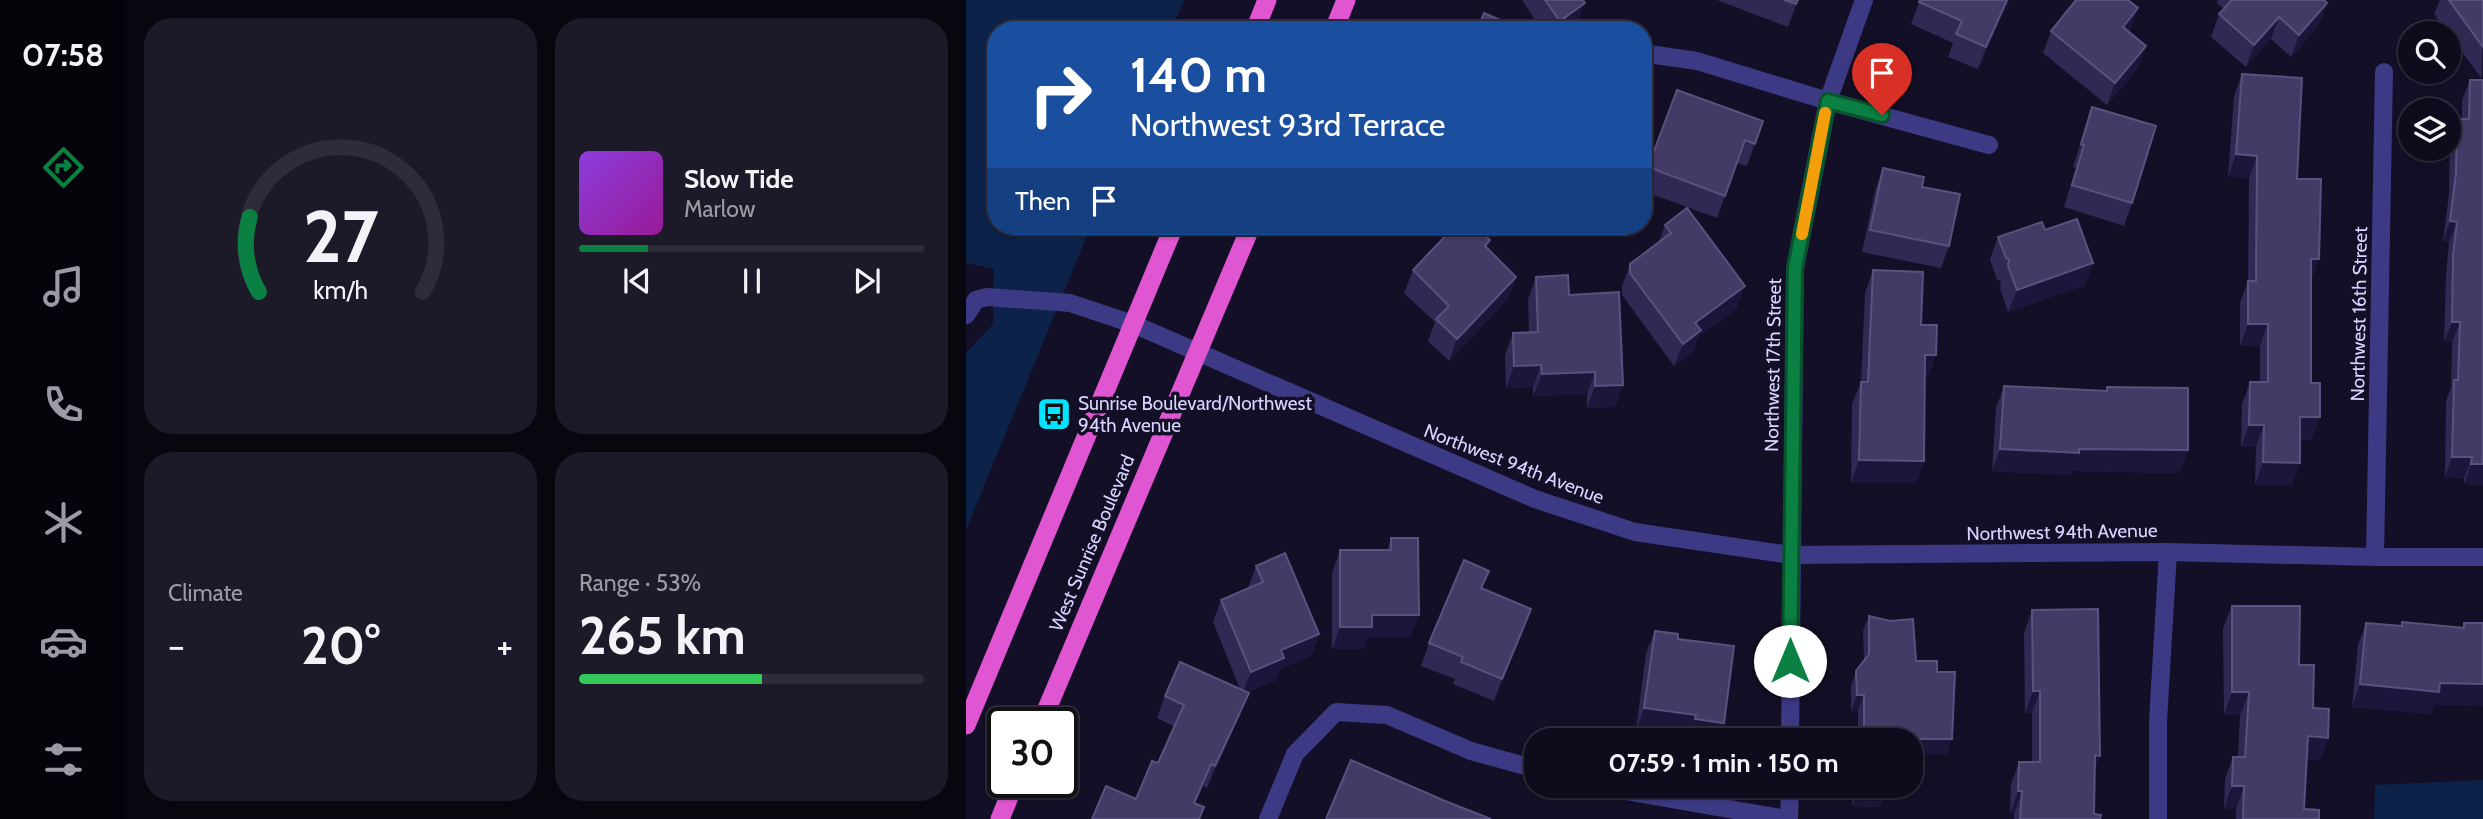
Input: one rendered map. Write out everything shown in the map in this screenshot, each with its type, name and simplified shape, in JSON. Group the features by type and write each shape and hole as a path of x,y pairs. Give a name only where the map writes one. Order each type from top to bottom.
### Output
{"highway":[{"path":"1259,21 1268,0"},
{"path":"1338,21 1346,0"},
{"path":"966,725 1170,235"},
{"name":"West Sunrise Boulevard","path":"1048,707 1247,235"},
{"path":"1000,819 1009,798"}],"street":[{"name":"Northwest 17th Street","path":"1790,728 1795,268 1828,101 1864,0"},
{"path":"1652,54 1696,61 1989,145"},
{"name":"Northwest 16th Street","path":"2375,557 2384,72"},
{"name":"Northwest 94th Avenue","path":"974,302 1070,303 1133,324 1535,499 1635,532 1790,555 2168,552 2483,557"},
{"path":"2158,819 2158,721 2168,552"},
{"path":"1268,819 1294,754 1336,712 1387,715 1471,751 1524,766"},
{"path":"1666,798 1788,819 1789,798"}],"water":[{"path":"966,0 1184,0 1176,21 987,21 987,235 1087,235 966,530 966,353 993,324 994,269 966,263"},
{"path":"2483,780 2483,819 2374,819 2375,785"}],"building":[{"path":"1545,0 1583,0 1585,3 1560,21"},
{"path":"2007,0 1986,47 1956,34 1962,21 1919,2"},
{"path":"2076,0 2128,0 2138,8 2123,27 2146,46 2115,83 2051,31"},
{"path":"2232,0 2324,0 2327,3 2299,35 2279,17 2254,45 2219,14"},
{"path":"2449,0 2483,0 2483,47"},
{"path":"1484,13 1502,21 1481,21"},
{"path":"2242,74 2302,78 2297,179 2321,179 2319,259 2311,259 2311,383 2320,383 2320,417 2300,417 2300,463 2263,462 2264,425 2249,425 2250,382 2268,382 2268,324 2248,324 2248,281 2256,281 2257,156 2236,154"},
{"path":"2470,80 2483,80 2483,464 2471,464 2472,457 2452,457 2454,380 2458,380 2460,322 2452,322 2453,255 2457,222 2450,221 2456,161 2461,161 2461,119 2469,119"},
{"path":"1677,90 1763,121 1755,144 1745,140 1725,196 1652,169 1652,156"},
{"path":"2092,107 2156,126 2132,203 2072,185"},
{"path":"1883,168 1924,177 1922,187 1960,194 1949,246 1870,230"},
{"path":"1687,208 1745,286 1695,323 1701,330 1683,344 1630,273 1630,264 1671,233 1665,225"},
{"path":"2077,219 2093,263 2017,290 2008,266 2009,259 2006,258 1998,237 2042,222 2045,230"},
{"path":"1446,235 1485,235 1490,240 1485,246 1516,277 1457,339 1436,319 1449,306 1413,270"},
{"path":"1873,270 1923,272 1921,325 1937,325 1936,355 1925,355 1924,461 1859,460 1861,382 1868,382"},
{"path":"1568,275 1569,295 1619,292 1623,385 1595,386 1595,372 1542,374 1541,365 1514,366 1513,333 1538,332 1536,277"},
{"path":"2004,386 2107,391 2107,387 2188,388 2188,450 2079,449 2079,453 2000,449"},
{"path":"1391,538 1418,538 1419,615 1372,615 1372,627 1340,627 1340,550 1391,550"},
{"path":"1285,553 1319,634 1281,650 1284,658 1251,672 1221,600 1263,582 1256,566"},
{"path":"1464,560 1489,571 1481,588 1531,609 1502,679 1461,662 1463,657 1429,643"},
{"path":"2232,606 2300,606 2299,665 2314,665 2313,708 2329,709 2328,738 2308,736 2304,809 2319,810 2319,819 2243,819 2244,786 2232,786 2233,757 2245,757 2249,692 2232,692"},
{"path":"2098,609 2100,756 2095,755 2094,814 2101,815 2100,819 2020,819 2022,791 2018,791 2019,762 2040,762 2040,691 2033,691 2032,610"},
{"path":"1869,616 1890,621 1913,619 1916,661 1937,661 1937,672 1955,672 1952,739 1923,739 1923,728 1864,728 1864,695 1857,695 1856,671 1869,654"},
{"path":"2402,622 2464,628 2464,623 2483,623 2483,684 2440,683 2439,692 2360,684 2366,623 2402,626"},
{"path":"1655,631 1678,634 1678,639 1734,646 1724,723 1695,719 1696,715 1644,708"},
{"path":"1180,662 1249,693 1215,766 1211,764 1194,803 1204,807 1199,819 1092,819 1106,786 1136,799 1152,761 1158,763 1184,705 1165,696"},
{"path":"1351,760 1445,801 1491,819 1326,819"}],"slow traffic":[{"path":"1802,234 1825,113"}],"place":[{"name":"Sunrise Boulevard/Northwest 94th Avenue","path":"1054,414"}],"route":[{"path":"1790,661 1795,268 1828,101 1882,115"}]}
